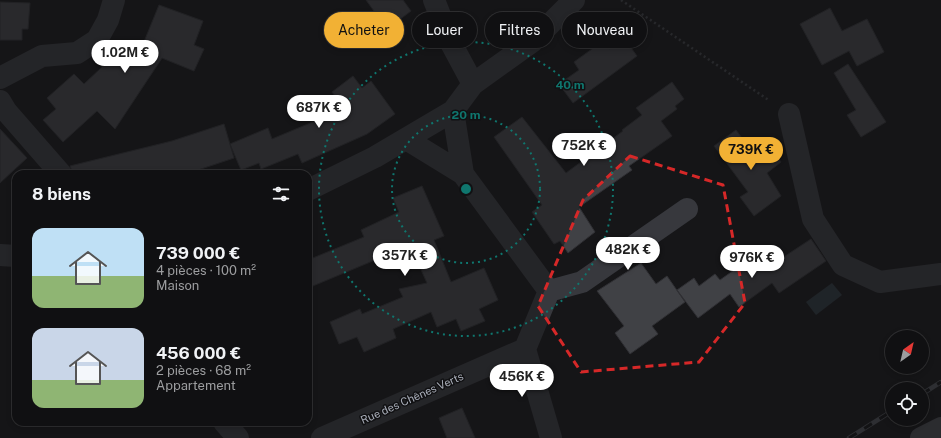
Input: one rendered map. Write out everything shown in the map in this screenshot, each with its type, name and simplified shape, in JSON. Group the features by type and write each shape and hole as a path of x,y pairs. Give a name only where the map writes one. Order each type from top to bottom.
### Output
{"main road":[{"path":"921,438 941,428"}],"street":[{"path":"0,78 42,56 77,53 97,40 108,20 114,0"},
{"path":"434,0 451,42 473,84"},
{"path":"312,188 375,157 453,111 473,84 533,41 574,0"},
{"path":"0,101 6,112 57,170"},
{"path":"453,111 463,174"},
{"path":"789,114 813,219 842,265 880,282 941,274"},
{"path":"406,139 463,174 549,291"},
{"path":"549,291 582,282 687,209"},
{"path":"0,255 12,256"},
{"path":"549,291 525,349 551,438"},
{"name":"Rue des Chênes Verts","path":"322,438 525,349"},
{"path":"228,426 238,438"}],"path":[{"path":"621,0 789,114"}],"highlighted area":[{"path":"630,156 723,185 745,303 699,362 581,372 538,306 583,200"}],"shaded area":[{"path":"832,283 842,295 816,315 806,302"}],"building":[{"path":"366,0 403,0 411,11 404,16 404,12 375,12"},
{"path":"0,2 30,3 28,29 22,29 22,40 0,40"},
{"path":"159,5 203,21 194,45 204,49 194,71 162,58 115,129 97,111 63,142 43,120 56,109 47,98 74,74 84,84 101,68 119,42 139,54"},
{"path":"830,8 842,31 867,19 884,52 857,66 849,51 822,65 800,24"},
{"path":"593,48 631,48 637,56 573,103 559,84 579,70 574,62"},
{"path":"848,64 886,122 861,137 847,115 856,110 834,73"},
{"path":"353,76 362,88 371,81 395,114 367,134 302,163 298,154 261,169 259,163 241,170 230,144 268,128 272,139 344,109 332,92"},
{"path":"672,82 684,99 675,106 677,109 661,121 672,136 629,166 632,170 579,207 595,232 568,253 560,241 554,244 532,212 542,205 494,137 522,117 566,173 642,115 636,108"},
{"path":"224,124 234,158 198,170 72,170 70,166 172,141"},
{"path":"0,129 27,158 14,170 12,170 12,172 0,183"},
{"path":"736,130 753,153 757,150 760,153 770,146 781,162 767,173 781,196 754,216 740,197 748,192 714,146"},
{"path":"422,186 444,236 434,240 451,282 484,268 498,300 479,309 485,321 461,331 456,319 437,327 431,312 393,329 396,338 364,352 357,337 339,344 330,322 360,309 362,314 403,297 399,289 427,283 409,243 374,258 375,260 312,286 312,258 364,237 361,230 399,212 393,198"},
{"path":"811,239 826,261 779,293 772,283 739,307 730,294 698,318 677,290 694,278 699,286 715,274 720,280 762,250 773,264"},
{"path":"641,263 656,284 667,276 685,302 652,326 658,334 630,354 615,333 624,326 597,291"},
{"path":"462,408 475,438 447,438 439,418"}],"railway":[{"path":"929,390 941,382"},
{"path":"849,438 885,415"}]}
